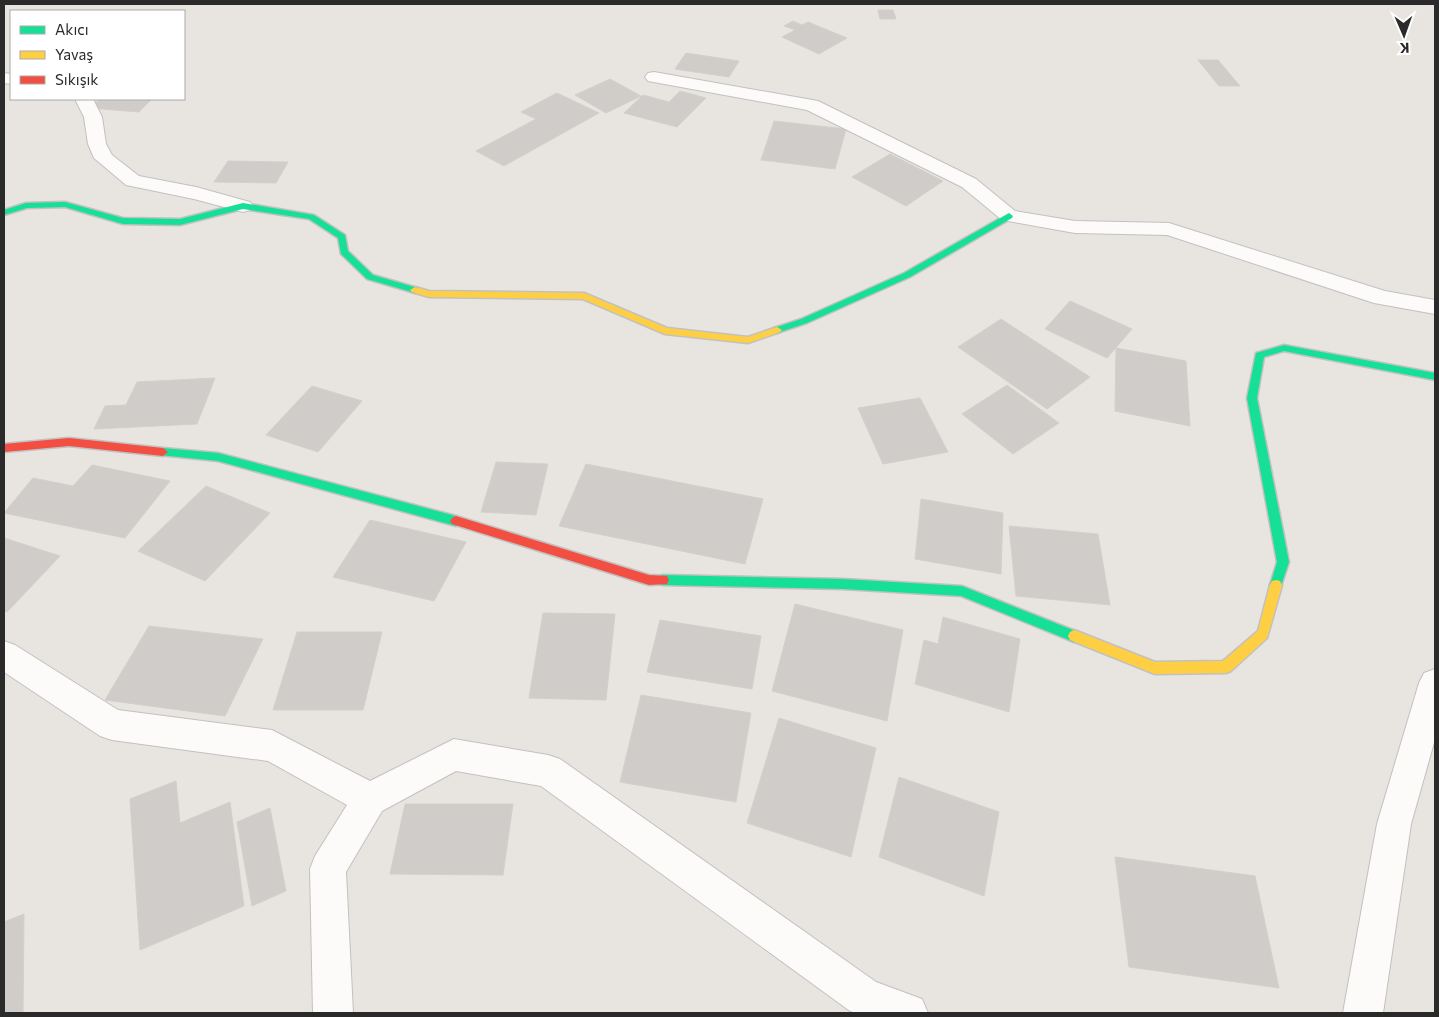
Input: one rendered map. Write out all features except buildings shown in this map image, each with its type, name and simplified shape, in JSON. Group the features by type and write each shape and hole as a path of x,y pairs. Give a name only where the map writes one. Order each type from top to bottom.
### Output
{"street":[{"path":"654,77 812,105 969,183 1009,216 1075,227 1169,230 1382,298 1435,307"},
{"path":"84,100 93,117 97,144 104,158 133,181 196,192 243,206 311,217 342,237 344,252 370,277 429,294 584,296 665,331 748,340 804,321 907,275 1009,216"},
{"path":"4,213 26,206 65,204 123,221 180,222 243,206"},
{"path":"4,448 69,442 218,457 497,532 649,580 842,584 962,590 1155,668 1226,667 1263,634 1283,562 1252,398 1259,355 1284,348 1435,377"},
{"path":"4,655 112,725 272,746 370,799"},
{"path":"1363,1013 1394,824 1435,683"},
{"path":"332,1013 328,869 370,799 454,755 548,771 864,997 908,1013"}],"traffic: fast":[{"path":"4,213 26,206 65,204 123,221 180,222 243,206 311,217 342,237 344,252 370,277 415,290"},
{"path":"777,330 804,321 907,275 1009,216"},
{"path":"1276,585 1283,562 1252,398 1259,355 1284,348 1435,377"},
{"path":"163,452 218,457 456,521"},
{"path":"663,580 843,584 962,591 1074,636"}],"traffic: slow":[{"path":"415,290 429,294 584,296 665,331 748,340 777,330"},
{"path":"1074,636 1155,668 1226,667 1263,634 1276,585"}],"traffic: jam":[{"path":"4,448 69,442 163,452"},
{"path":"456,521 649,580 663,580"}]}
